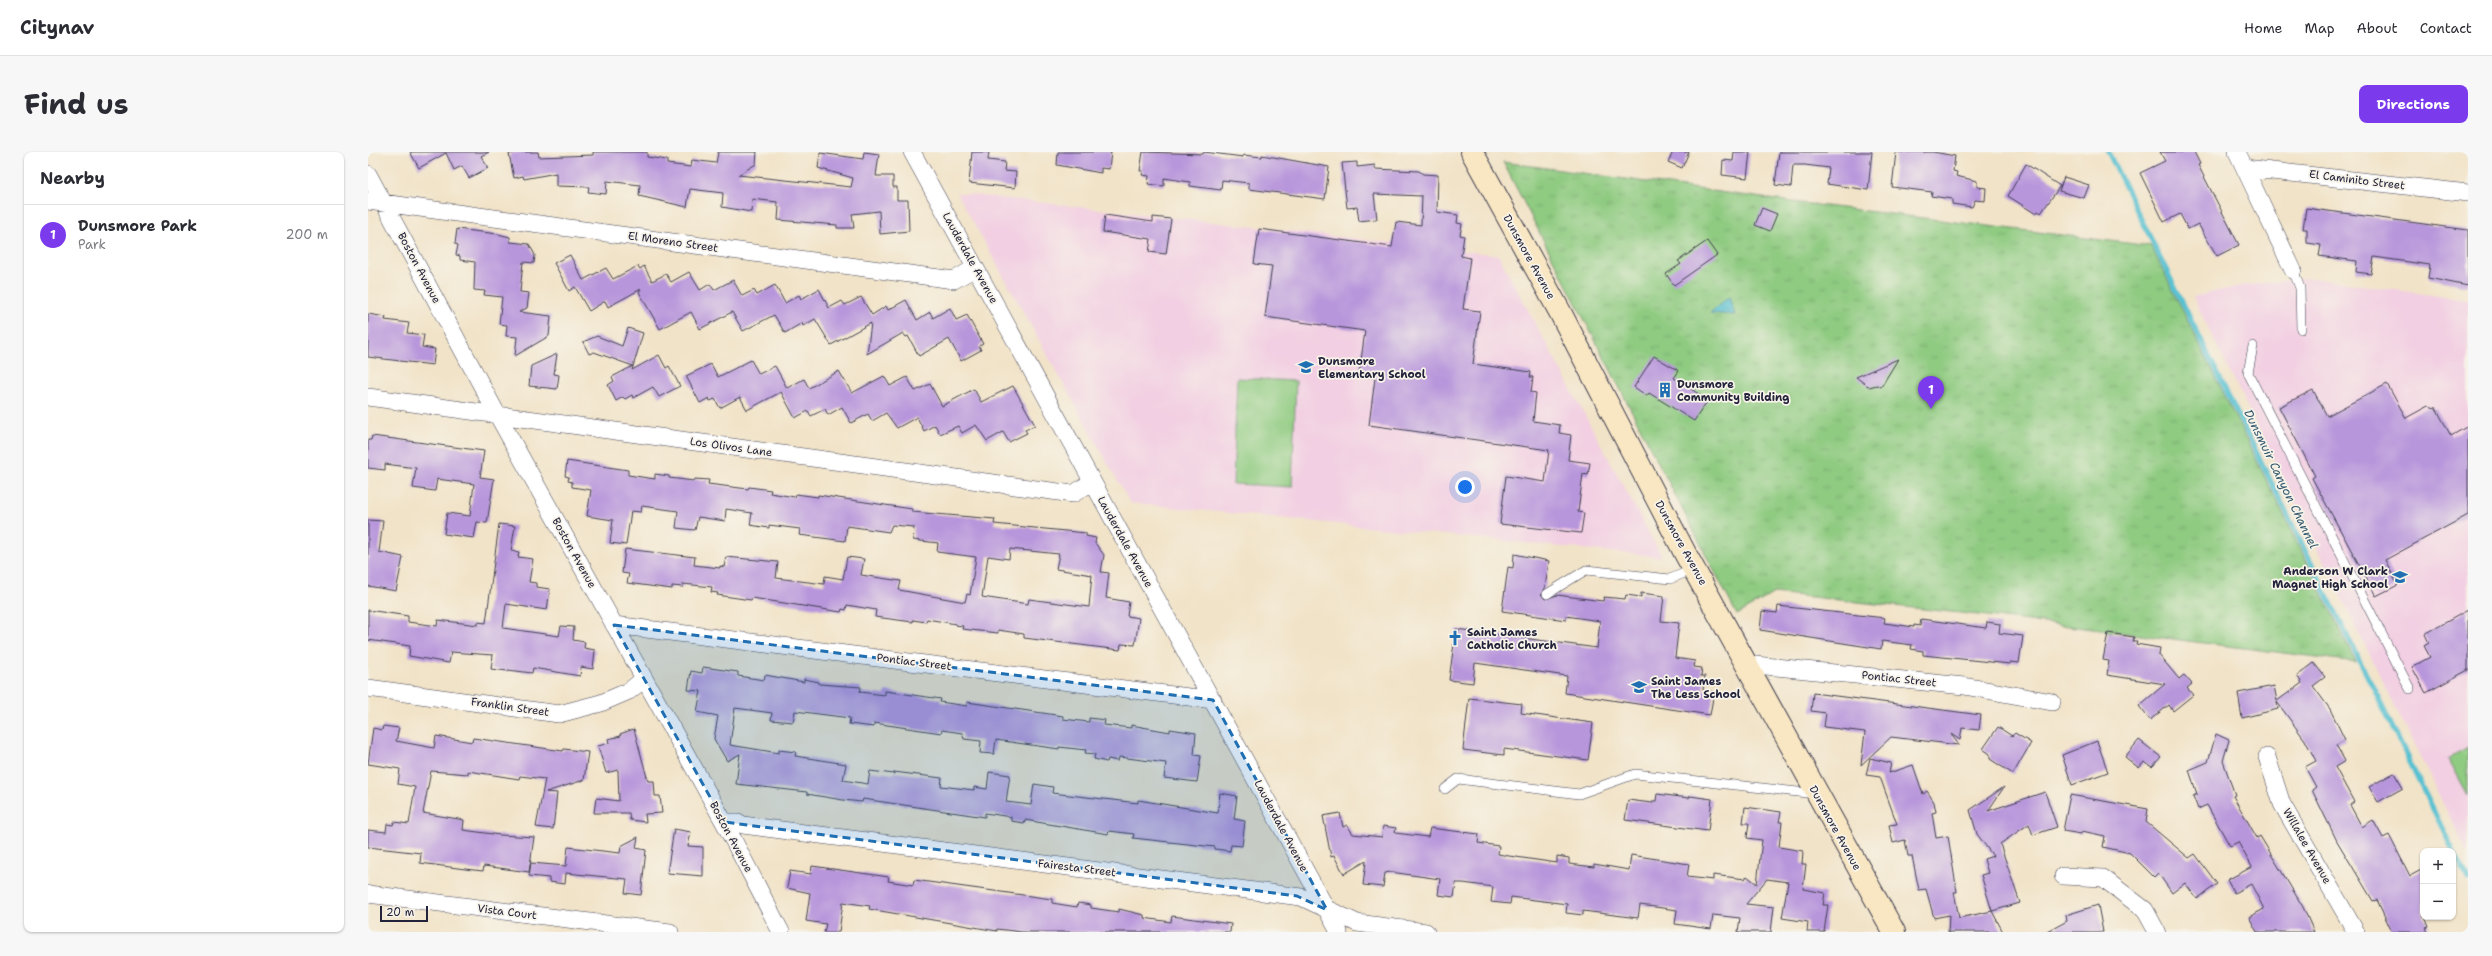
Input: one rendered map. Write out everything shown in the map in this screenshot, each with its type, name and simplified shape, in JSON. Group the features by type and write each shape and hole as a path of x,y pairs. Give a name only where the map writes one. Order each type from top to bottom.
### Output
{"street":[{"name":"Lauderdale Avenue","path":"912,152 1339,932"},
{"name":"Dunsmore Avenue","path":"1472,152 1816,794 1894,932"},
{"path":"2238,152 2293,270"},
{"name":"El Caminito Street","path":"2245,168 2468,193"},
{"name":"Boston Avenue","path":"368,174 376,202 498,416 724,822 781,932"},
{"name":"El Moreno Street","path":"376,202 954,280 975,268"},
{"name":"Los Olivos Lane","path":"368,397 1073,494 1092,482"},
{"name":"Pontiac Street","path":"614,625 1213,700"},
{"name":"Pontiac Street","path":"1746,664 1964,686 2052,702"},
{"name":"Franklin Street","path":"368,688 559,714 601,703 629,690 644,679"},
{"name":"Willalee Avenue","path":"2267,757 2282,804 2356,932"},
{"name":"Fairesta Street","path":"724,822 738,822 743,825 1304,897 1327,910 1357,923 1426,932"},
{"path":"2063,876 2103,878 2145,910 2157,932"},
{"name":"Vista Court","path":"368,894 670,932"}],"lane":[{"path":"2293,270 2300,288 2301,329"},
{"path":"2253,346 2248,373 2410,689"},
{"path":"1547,594 1586,570 1670,579 1695,569"},
{"path":"1445,789 1458,779 1579,794 1635,774 1816,794"}],"highlighted area":[{"path":"614,625 636,627 1213,700 1327,910 1297,896 724,822"}],"shaded area":[{"name":"Dunsmore Elementary School","path":"957,193 1498,255 1662,557 1130,503"},
{"name":"Anderson W Clark Magnet High School","path":"2310,278 2468,300 2468,854 2193,297 2240,286"}],"green space":[{"path":"1503,162 1777,200 2151,246 2356,662 1988,616 1774,593 1737,615"},
{"path":"1237,378 1296,381 1292,487 1233,484"},
{"path":"2468,748 2468,796 2448,759"}],"water":[{"path":"1729,297 1735,315 1710,313"}],"building":[{"path":"410,152 489,152 481,156 488,168 469,178 462,166 454,170 446,153 419,168"},
{"path":"519,152 538,152 539,157 593,155 593,152 647,152 647,157 667,160 667,164 691,167 692,160 716,163 718,152 757,152 756,164 738,175 851,187 853,178 818,168 820,153 863,159 864,152 879,154 876,176 893,176 893,187 897,187 897,200 908,200 909,231 880,234 879,211 852,214 854,228 837,228 837,225 778,220 779,206 777,206 777,202 752,199 751,212 722,207 723,193 690,189 687,207 639,196 640,185 607,181 606,194 588,192 589,187 556,186 556,173 524,179 523,176 514,178 509,154"},
{"path":"972,152 989,152 988,160 1005,162 1004,171 1016,172 1015,188 969,183"},
{"path":"1058,152 1111,152 1109,169 1101,168 1101,173 1057,165"},
{"path":"1143,152 1203,154 1204,152 1243,157 1243,155 1262,157 1262,155 1329,167 1325,199 1249,189 1249,183 1222,180 1221,190 1190,186 1190,182 1164,178 1164,186 1148,184 1149,176 1142,175 1143,171 1140,171"},
{"path":"1673,152 1689,152 1682,168 1668,162"},
{"path":"1734,152 1750,152 1747,178 1722,175 1723,160 1733,161"},
{"path":"1779,152 1872,152 1868,190 1827,184 1829,168 1805,165 1793,165 1791,187 1775,185"},
{"path":"1896,152 1933,152 1955,156 1953,171 1957,172 1956,176 1977,181 1977,187 1986,188 1985,201 1975,200 1972,207 1952,204 1952,199 1931,196 1932,192 1892,187"},
{"path":"2160,152 2194,152 2200,164 2198,165 2239,245 2217,256 2198,224 2188,229 2180,214 2164,222 2140,173 2165,161"},
{"path":"1357,162 1357,167 1375,165 1375,169 1419,171 1423,174 1438,175 1437,212 1458,215 1457,223 1462,224 1460,235 1464,236 1461,256 1470,258 1463,309 1480,311 1473,364 1531,372 1530,377 1533,377 1531,392 1536,393 1533,421 1560,425 1559,433 1571,435 1568,460 1590,463 1588,475 1583,474 1578,512 1584,513 1581,533 1500,524 1506,476 1545,482 1549,450 1369,425 1375,378 1359,375 1365,331 1265,317 1272,266 1254,264 1259,229 1392,247 1396,222 1421,225 1422,196 1374,194 1377,219 1359,221 1357,207 1347,208 1342,163"},
{"path":"2026,164 2060,186 2041,213 2038,211 2036,214 2008,196"},
{"path":"2064,177 2089,185 2084,198 2059,191"},
{"path":"1762,208 1777,214 1770,231 1755,225"},
{"path":"2306,208 2468,230 2468,286 2428,278 2430,265 2374,257 2371,274 2356,272 2357,261 2319,256 2321,245 2307,243 2307,229 2303,229"},
{"path":"1105,215 1153,222 1153,217 1171,219 1166,254 1149,252 1151,239 1103,232"},
{"path":"457,229 498,234 510,237 510,242 529,244 535,255 534,263 523,262 520,292 529,293 527,308 519,312 551,316 549,336 515,356 517,337 506,336 507,325 499,324 502,297 484,295 485,291 474,290 475,262 460,260 460,256 456,255 458,245 455,244"},
{"path":"1707,241 1717,255 1674,285 1666,274 1681,264 1678,261"},
{"path":"570,255 583,280 606,268 613,279 638,266 640,269 644,266 652,281 666,274 671,282 689,272 700,290 710,284 714,290 733,280 742,296 754,290 757,295 775,285 785,303 799,295 801,299 819,289 829,308 842,301 845,305 861,297 872,315 886,306 888,310 906,300 917,320 930,312 933,318 950,308 956,320 967,315 983,344 979,346 981,350 961,361 949,339 919,356 908,336 906,337 903,333 867,354 871,323 831,345 815,319 803,326 802,323 785,333 774,315 743,331 732,312 700,329 691,312 660,329 639,292 641,289 608,307 605,301 589,311 575,287 569,291 554,263"},
{"path":"368,314 386,317 385,320 409,323 407,333 424,335 422,347 435,349 433,365 368,357"},
{"path":"628,328 643,333 632,370 659,355 666,368 669,366 680,386 659,397 653,387 633,398 632,395 625,399 623,397 616,401 608,385 614,381 612,377 633,366 594,352 589,354 583,342 597,336 622,346"},
{"path":"557,354 554,374 559,375 557,389 529,386 531,366"},
{"name":"Dunsmore Community Building","path":"1654,356 1679,371 1674,378 1708,400 1694,421 1649,393 1647,396 1634,387"},
{"path":"1898,359 1881,387 1877,385 1869,387 1856,377"},
{"path":"751,360 759,374 775,366 787,388 804,379 809,388 839,371 852,393 884,376 890,386 907,377 915,391 930,384 942,406 974,389 981,402 1013,386 1035,425 1025,430 1027,433 1009,442 1003,432 987,441 976,425 962,433 958,426 940,434 935,425 924,431 917,417 897,428 886,413 872,421 868,414 851,423 842,407 828,415 825,409 811,416 808,411 795,418 781,392 747,410 740,397 720,408 715,399 710,401 709,398 700,403 686,376 711,364 718,377"},
{"path":"2387,384 2406,418 2428,406 2436,408 2451,436 2468,426 2468,515 2385,560 2398,585 2376,596 2312,478 2315,476 2279,407 2313,390 2327,416"},
{"path":"372,436 484,451 480,477 494,479 487,523 477,522 474,538 444,534 447,513 470,516 474,484 437,479 435,491 413,488 416,468 385,464 385,470 368,468 368,440 371,440"},
{"path":"567,461 628,470 628,475 655,479 655,474 669,476 669,478 694,481 695,479 709,480 708,484 771,490 770,493 795,497 796,494 818,497 818,495 912,509 912,512 995,519 994,524 1086,533 1086,536 1096,538 1095,543 1104,555 1101,572 1109,573 1106,598 1129,602 1127,616 1139,618 1135,645 1121,644 1120,650 1024,638 1024,634 998,630 998,633 962,629 963,626 927,619 926,622 913,620 913,622 875,617 876,610 847,605 846,610 842,609 841,612 752,598 751,600 717,595 718,593 711,592 712,587 683,584 683,587 672,586 672,589 627,583 629,574 622,573 625,549 695,557 694,565 720,568 720,566 724,567 726,557 778,562 776,578 824,584 825,576 843,579 847,557 864,559 861,575 901,581 899,590 965,602 967,594 970,595 976,557 937,552 938,543 913,540 914,527 892,525 889,532 847,526 845,541 799,535 800,529 769,525 769,528 750,525 752,513 726,509 725,521 698,517 695,530 676,528 678,511 642,506 641,512 631,511 626,545 610,543 613,520 587,516 591,490 572,487 572,482 568,481 569,477 565,476","holes":["1010,549 1059,554 1056,569 1092,575 1089,607 1029,599 1028,604 982,597 988,556 1009,559"]},
{"path":"368,520 383,521 379,552 403,557 396,591 368,586"},
{"path":"499,524 515,526 511,551 519,552 518,557 533,559 529,582 536,583 536,587 550,589 547,610 506,604 503,628 559,636 561,626 574,627 573,640 585,642 584,648 595,650 593,669 581,667 580,676 533,668 532,673 491,669 493,655 451,652 449,663 409,656 410,646 368,640 368,610 408,616 408,622 437,626 438,620 478,625 478,622 486,623"},
{"path":"1514,554 1549,561 1545,588 1541,594 1545,599 1557,595 1603,601 1604,597 1625,599 1626,595 1641,597 1641,593 1664,596 1661,621 1679,623 1675,658 1695,661 1694,667 1702,668 1701,676 1705,676 1703,690 1714,692 1710,715 1565,693 1567,676 1475,663 1473,683 1449,680 1456,629 1597,648 1600,621 1566,616 1566,620 1502,611 1508,567 1513,568"},
{"path":"1778,606 1885,618 1884,623 1914,627 1914,625 1920,626 1921,619 1986,628 1987,622 2000,624 1999,633 2023,636 2019,663 2010,662 2010,664 1923,655 1923,651 1911,649 1912,645 1882,641 1881,649 1760,630 1762,611 1777,613"},
{"path":"2468,610 2468,670 2426,693 2412,667 2430,657 2424,646 2429,643 2425,634"},
{"path":"2108,633 2134,637 2133,641 2137,641 2136,644 2160,648 2159,655 2179,679 2184,675 2192,684 2187,688 2193,695 2173,711 2169,705 2150,720 2139,706 2165,684 2107,675 2109,661 2103,660"},
{"path":"2314,663 2325,677 2313,686 2330,709 2345,740 2336,745 2345,761 2335,767 2354,802 2350,805 2362,827 2373,820 2383,838 2389,835 2410,876 2420,871 2420,920 2426,920 2429,927 2426,928 2428,932 2392,932 2377,900 2373,901 2337,841 2312,790 2316,787 2305,767 2316,761 2305,740 2277,702 2278,709 2242,718 2238,693 2274,686 2277,701 2302,683 2297,676"},
{"path":"703,667 738,672 738,676 764,680 765,675 804,682 804,679 819,682 819,684 861,687 860,692 885,695 885,691 941,699 940,702 967,706 967,702 1063,716 1063,719 1089,722 1089,718 1105,720 1104,725 1131,728 1131,725 1170,732 1170,729 1196,733 1194,755 1201,756 1197,782 1164,778 1166,763 1119,757 1118,761 1108,759 1107,762 1094,759 1095,754 1085,753 1086,750 1059,747 1059,749 996,740 994,754 980,753 981,741 964,739 962,733 942,730 941,733 874,723 874,727 849,724 850,718 795,711 793,722 771,720 772,713 735,708 730,745 779,753 779,750 796,752 795,756 846,764 843,780 868,784 870,771 894,774 894,772 942,778 941,786 974,790 974,787 987,789 989,772 1010,775 1006,802 1031,805 1034,784 1053,787 1052,793 1138,803 1138,800 1218,813 1220,793 1237,796 1234,819 1245,821 1242,846 1231,845 1230,851 1215,849 1215,847 1133,838 1134,834 1109,831 1108,834 1025,820 1024,823 1011,821 1011,817 985,813 985,817 863,799 862,802 843,800 807,794 807,792 736,784 740,754 727,761 714,739 718,716 697,712 701,691 688,690 691,671 702,673"},
{"path":"1813,693 1981,715 1979,730 1962,728 1960,740 1951,734 1959,745 1891,737 1861,765 1865,732 1824,727 1826,713 1811,711"},
{"path":"1469,698 1522,704 1521,713 1593,723 1588,760 1504,749 1504,755 1463,750"},
{"path":"383,726 399,728 396,741 434,748 436,736 472,742 473,738 563,751 564,749 588,752 584,780 546,792 557,793 553,829 536,827 545,779 520,776 519,779 468,771 468,774 431,771 423,813 464,820 463,830 500,835 534,837 529,872 484,866 483,871 420,863 421,853 368,847 368,830 386,832 387,824 393,825 394,822 409,824 415,787 398,784 400,769 368,764 373,728 382,730"},
{"path":"1998,727 2012,736 2015,733 2031,743 2013,774 1990,759 1990,754 1983,749"},
{"path":"634,729 648,781 654,781 655,796 660,796 662,813 645,814 646,822 630,820 629,813 594,813 596,798 619,801 618,770 606,773 598,746 609,743 608,739 621,736 620,734"},
{"path":"2216,734 2229,740 2223,761 2235,795 2233,796 2257,838 2260,836 2303,907 2314,932 2257,932 2249,917 2264,909 2251,884 2234,893 2227,880 2252,867 2238,842 2230,846 2207,805 2198,809 2193,796 2197,794 2189,770 2208,762"},
{"path":"2139,740 2161,757 2152,767 2144,762 2139,768 2125,757"},
{"path":"2097,741 2108,772 2072,785 2062,755"},
{"path":"1870,758 1891,763 1889,773 1913,765 1923,794 1927,791 1934,802 1936,812 1932,813 1936,838 1948,836 1957,892 1954,892 1959,918 1992,911 2003,932 1948,932 1949,915 1934,918 1926,889 1919,890 1912,856 1908,856 1905,840 1893,843 1889,825 1897,824 1880,777 1866,775"},
{"path":"2394,773 2403,788 2378,802 2369,787"},
{"path":"2004,787 1988,811 2045,792 2057,827 2033,835 2029,824 2000,844 2020,903 1992,911 1981,875 1988,873 1984,859 1993,856 1977,834 1970,810"},
{"path":"1657,794 1712,799 1708,831 1625,820 1628,800 1652,803 1652,801 1656,801"},
{"path":"2070,795 2148,809 2146,822 2189,858 2195,854 2217,884 2197,899 2185,883 2172,893 2158,873 2154,877 2130,853 2103,847 2105,836 2082,831 2081,834 2063,831"},
{"path":"1745,807 1781,812 1779,822 1782,822 1779,847 1803,851 1802,864 1806,864 1803,889 1825,893 1823,905 1828,905 1824,932 1807,932 1808,922 1782,918 1788,882 1767,879 1746,904 1774,907 1771,932 1738,932 1740,918 1713,915 1711,929 1675,924 1677,910 1640,905 1638,918 1583,911 1583,915 1566,913 1567,904 1511,897 1510,904 1491,902 1493,887 1463,883 1456,883 1454,897 1438,895 1440,879 1390,872 1385,873 1383,887 1363,885 1366,861 1344,874 1334,856 1331,857 1323,816 1340,813 1343,827 1347,825 1353,834 1382,837 1383,826 1396,828 1395,833 1428,837 1430,828 1479,834 1478,843 1499,846 1498,854 1509,856 1557,863 1557,856 1569,858 1569,864 1594,867 1594,864 1629,870 1631,855 1689,864 1687,877 1713,880 1713,875 1745,879 1747,876 1757,884 1762,840 1747,838 1749,823 1743,823"},
{"path":"674,829 691,832 688,846 703,847 703,876 667,873"},
{"path":"638,837 636,848 646,850 641,895 625,893 627,879 566,873 565,884 549,882 549,878 529,876 531,863 566,866 568,847 620,853 621,846"},
{"path":"812,866 889,877 888,881 913,885 914,880 1052,899 1052,903 1077,907 1078,903 1091,905 1091,908 1119,912 1119,909 1144,915 1144,918 1171,922 1172,916 1231,924 1230,932 1022,932 997,929 997,931 869,909 870,906 843,902 839,932 824,932 826,924 806,921 810,893 787,888 790,871 811,874"},
{"path":"2098,905 2103,932 2047,932 2067,921 2066,915"}],"waterway":[{"name":"Dunsmuir Canyon Channel","path":"2108,152 2468,880"}],"place":[{"name":"Dunsmore Elementary School","path":"1306,367"},
{"name":"Dunsmore Community Building","path":"1665,390"},
{"name":"Dunsmore Park","path":"1931,409"},
{"name":"Anderson W Clark Magnet High School","path":"2400,577"},
{"name":"Saint James Catholic Church","path":"1455,638"},
{"name":"Saint James The Less School","path":"1639,687"}]}
